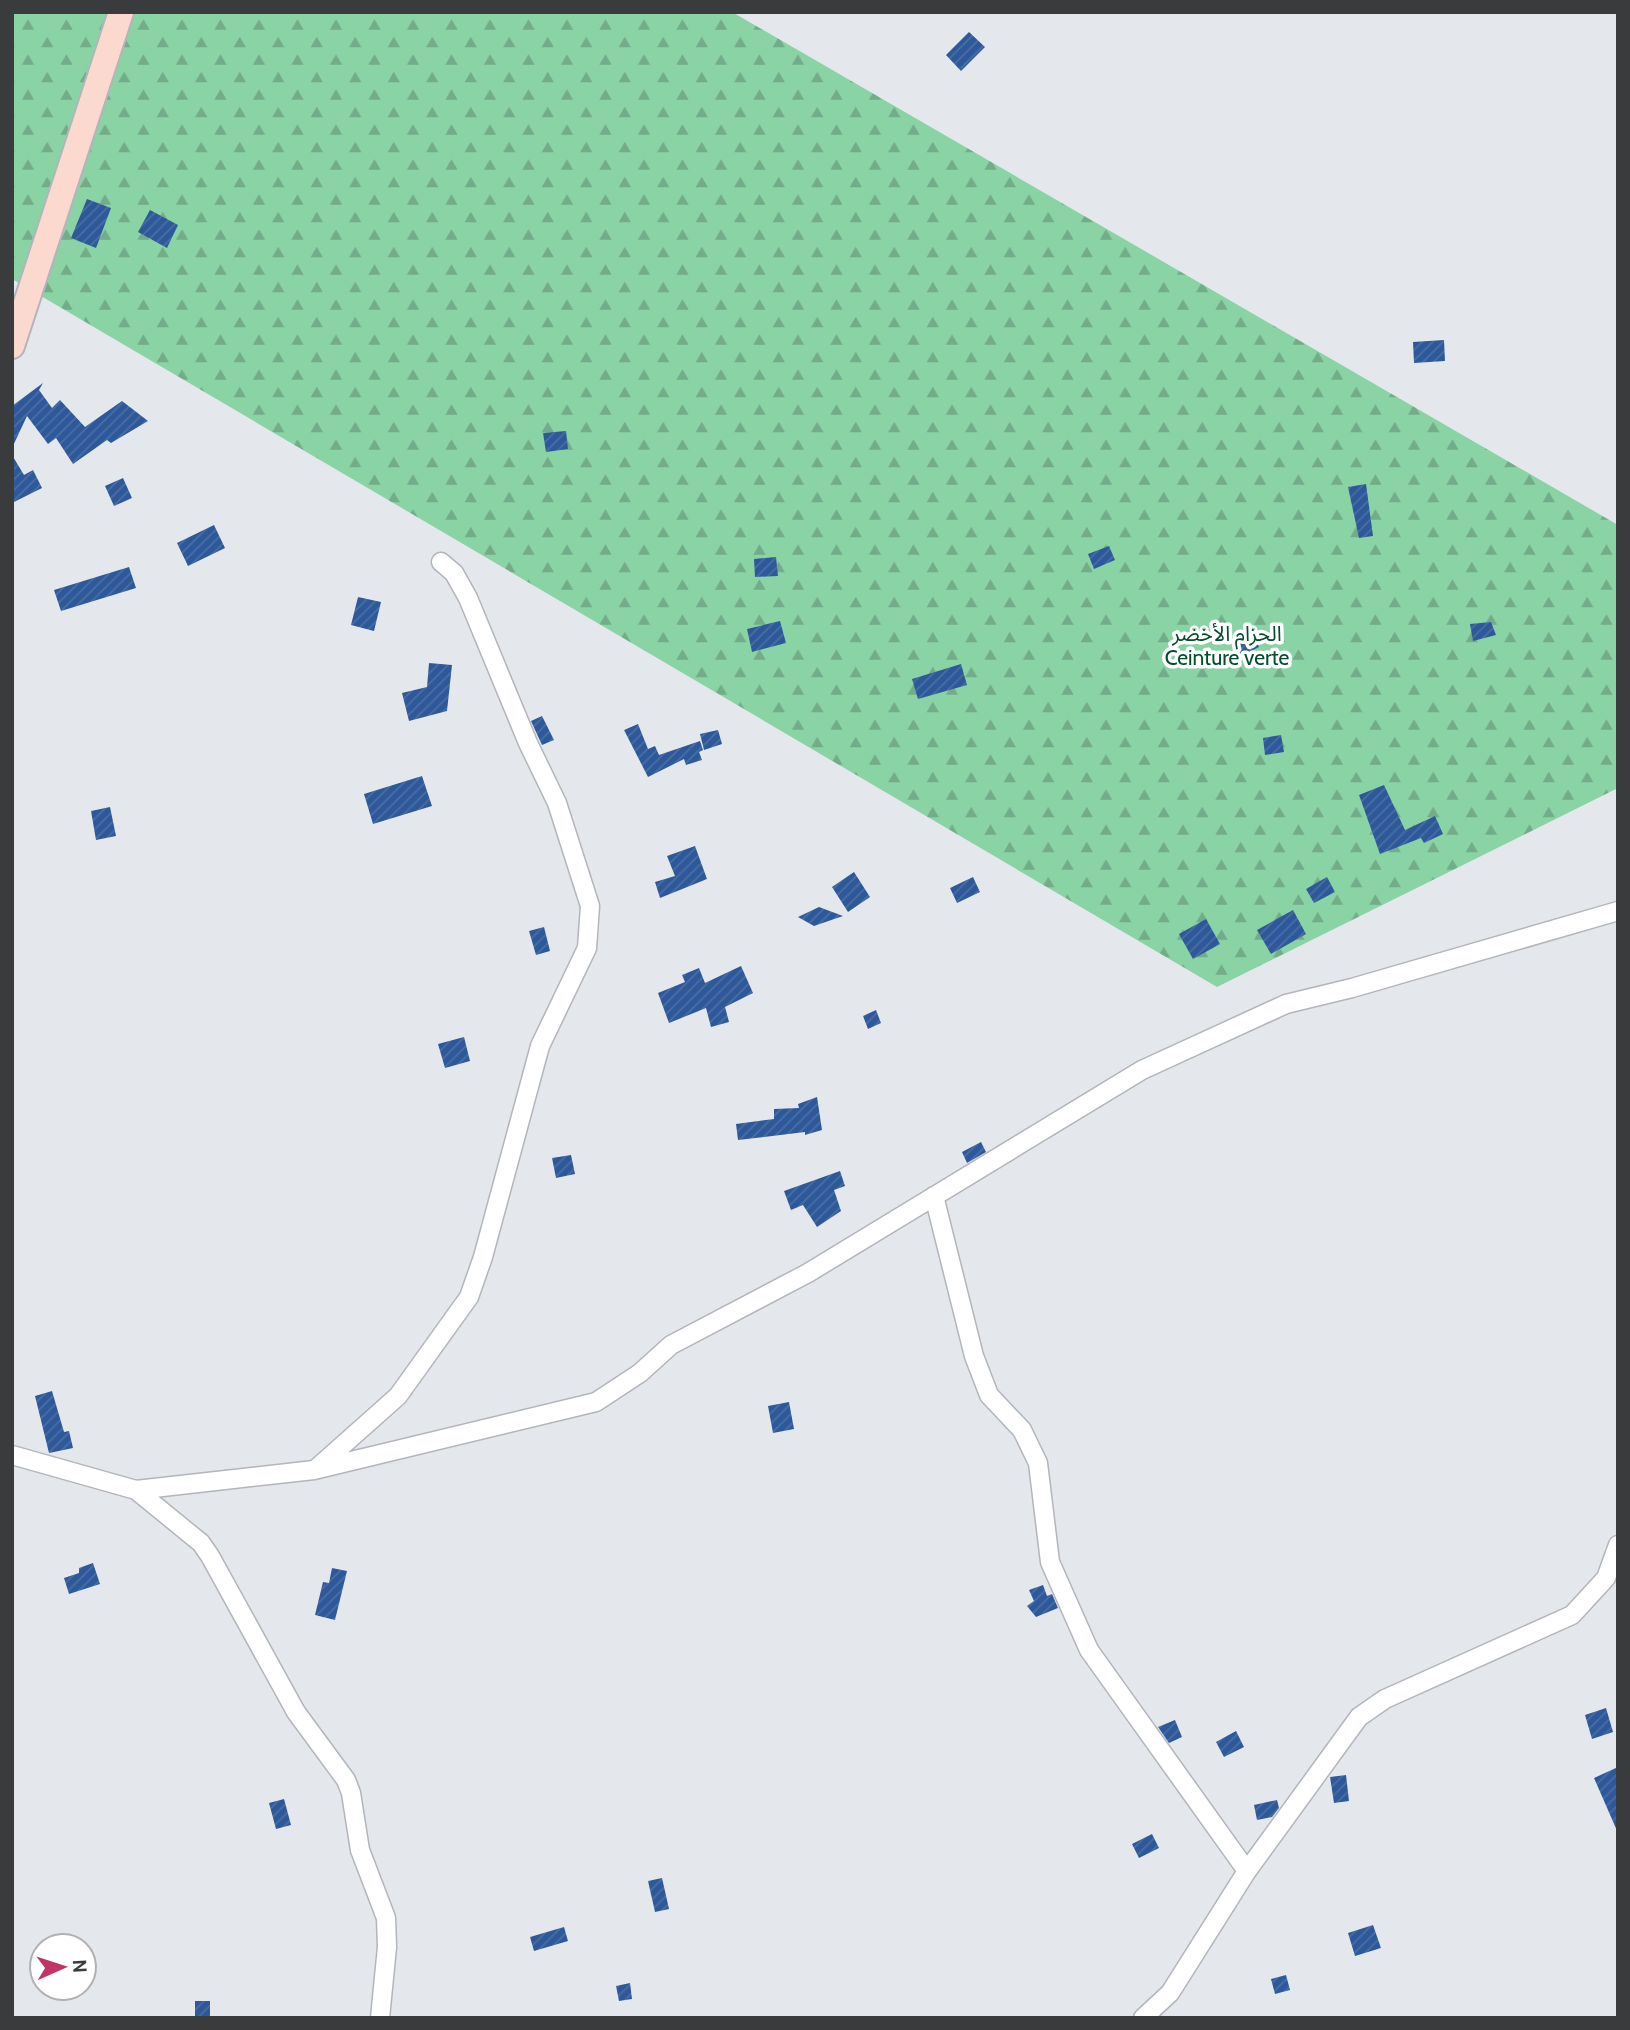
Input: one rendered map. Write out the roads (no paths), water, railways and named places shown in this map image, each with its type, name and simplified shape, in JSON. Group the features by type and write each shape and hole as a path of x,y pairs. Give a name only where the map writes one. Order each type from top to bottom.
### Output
{"street":[{"path":"12,346 121,12"},
{"path":"314,1470 398,1396 469,1297 484,1257 540,1046 587,948 590,905 557,803 528,743 468,598 454,573 441,562"},
{"path":"12,1455 136,1490 314,1470 596,1402 640,1373 671,1345 808,1273 1142,1070 1246,1020 1286,1004 1352,988 1618,911"},
{"path":"934,1196 974,1356 989,1395 1023,1430 1038,1463 1050,1562 1088,1650 1247,1871"},
{"path":"136,1490 201,1544 210,1556 296,1712 346,1780 360,1850 386,1918 387,1947 380,2018"},
{"path":"1143,2018 1170,1993 1247,1871 1359,1717 1385,1699 1572,1615 1606,1578 1618,1545"}],"park label":[{"name":"الحزام الأخضر Ceinture verte","path":"1227,646"}]}
